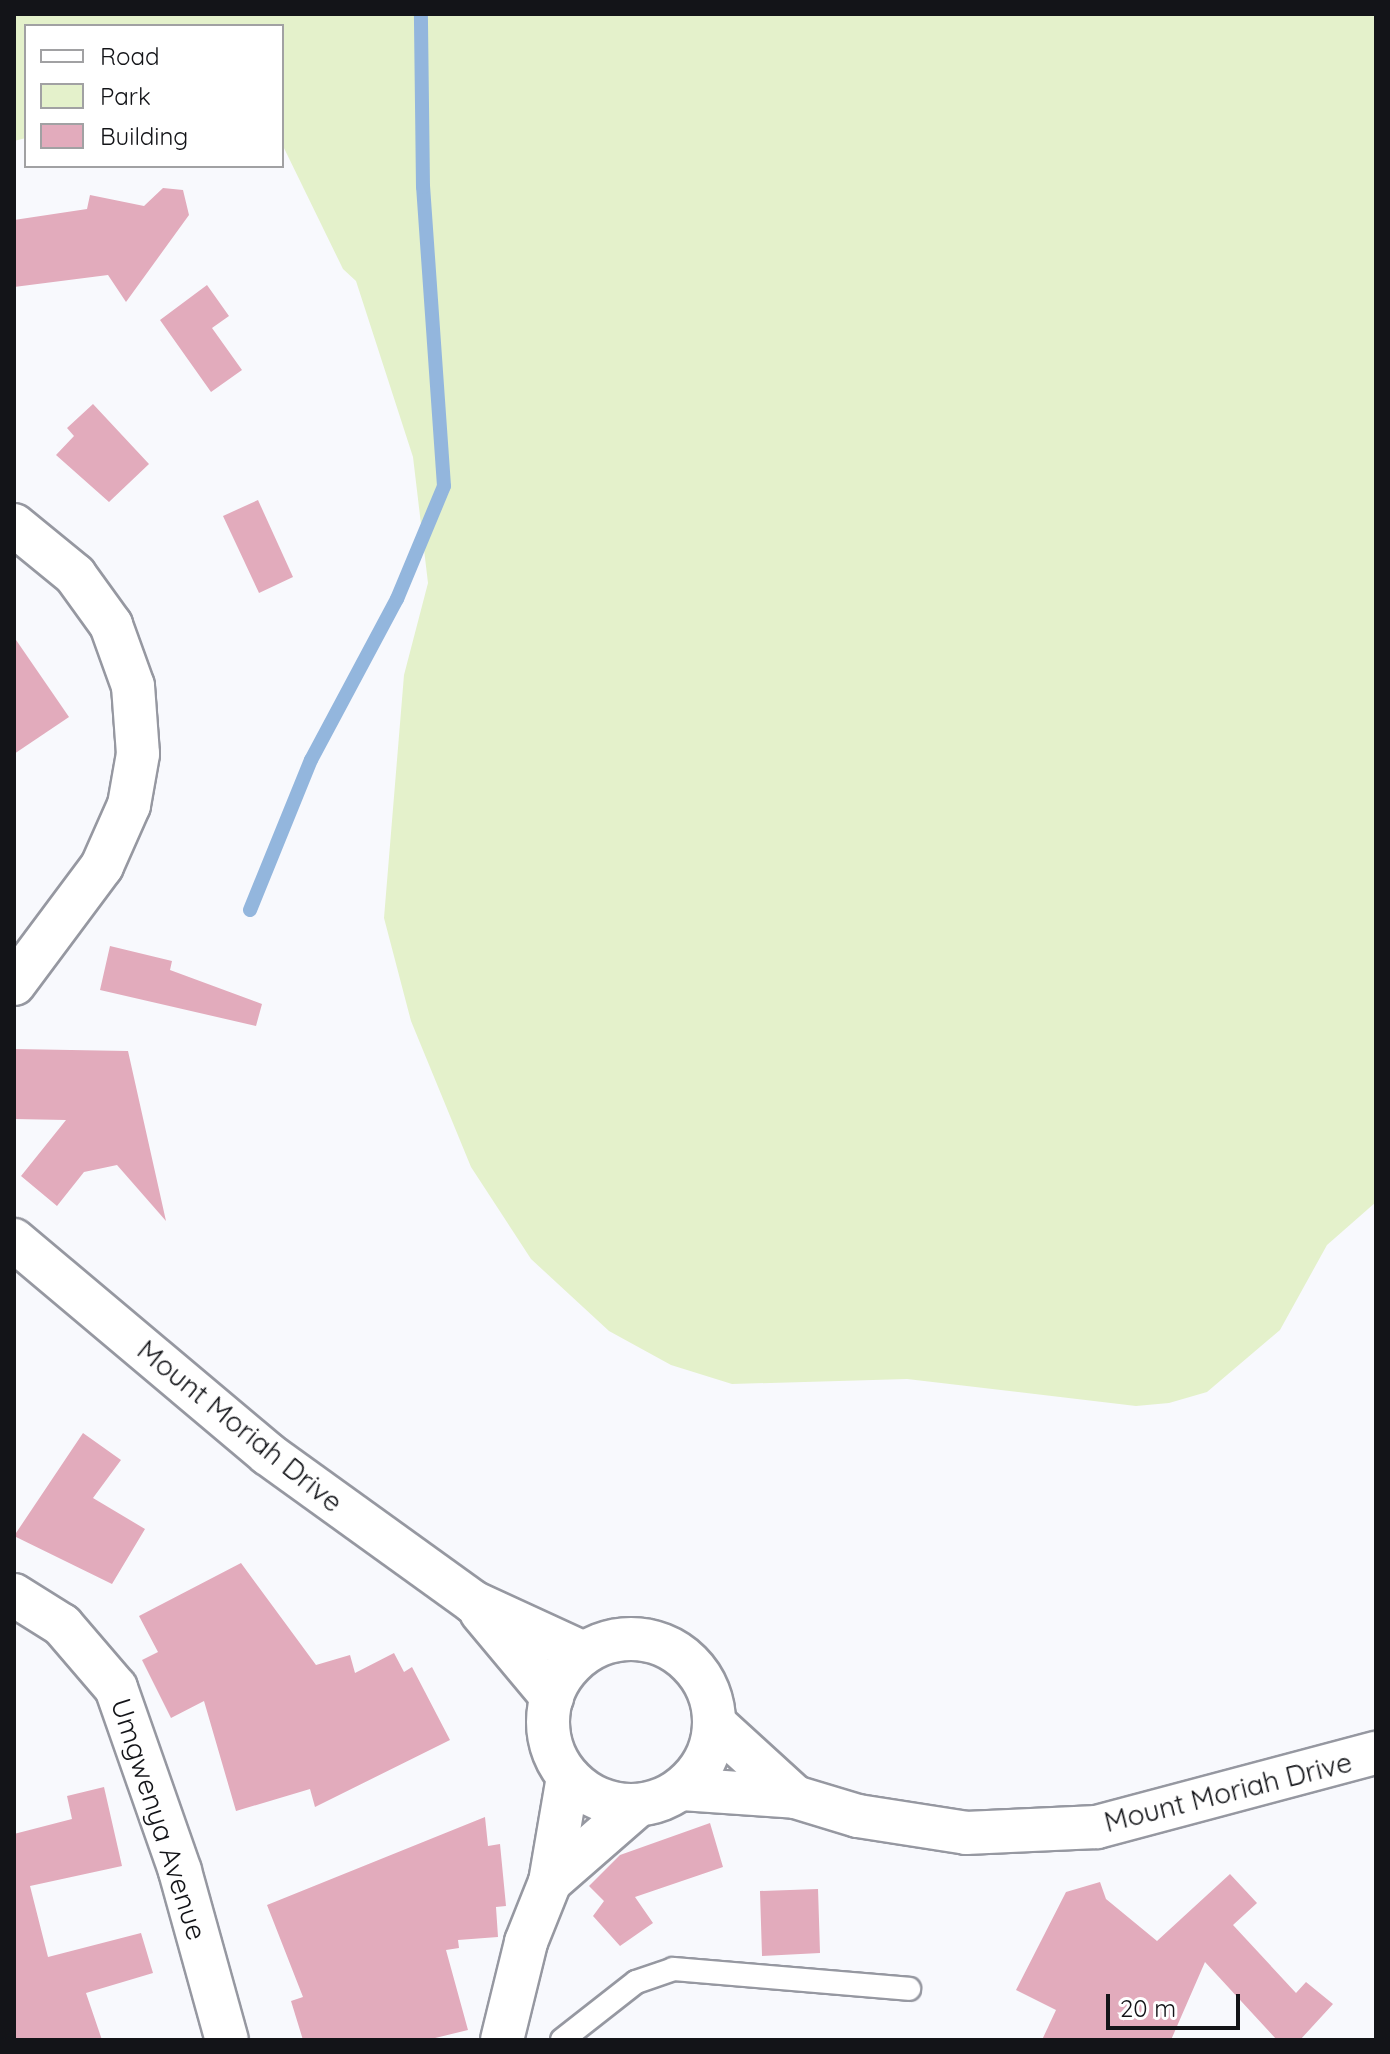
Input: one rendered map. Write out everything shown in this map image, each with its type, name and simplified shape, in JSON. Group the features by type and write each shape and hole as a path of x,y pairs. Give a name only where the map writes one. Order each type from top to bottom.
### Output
{"street":[{"path":"14,525 75,575 111,625 133,686 138,754 129,805 102,866 14,984"},
{"name":"Mount Moriah Drive","path":"14,1240 268,1454 473,1602 584,1653"},
{"name":"Umgwenya Avenue","path":"14,1595 62,1625 116,1688 175,1857 220,2038"},
{"name":"Mount Moriah Drive","path":"473,1602 552,1697"},
{"path":"637,1806 590,1795 568,1777 551,1739 552,1697 584,1653 633,1638 659,1643 700,1675 715,1724 699,1771 682,1789"},
{"name":"Mount Moriah Drive","path":"715,1724 795,1797"},
{"name":"Mount Moriah Drive","path":"637,1806 682,1789 795,1797 858,1816 966,1833 1097,1827 1376,1753"},
{"path":"502,2040 526,1942 550,1882 568,1777"},
{"path":"550,1882 637,1806"}],"lane":[{"path":"562,2040 636,1982 673,1969 909,1989"}],"green space":[{"path":"14,14 1376,14 1376,1202 1327,1245 1280,1330 1207,1392 1169,1403 1136,1406 907,1379 732,1384 671,1365 609,1331 531,1259 471,1167 411,1021 384,918 404,675 428,583 413,457 356,281 343,269 284,148 284,24 24,24 24,138 14,141"}],"building":[{"path":"163,188 183,190 189,215 126,302 108,275 14,287 14,220 87,209 90,195 144,206"},
{"path":"207,285 229,316 212,328 242,370 211,392 160,320"},
{"path":"93,404 149,464 109,502 56,455 74,436 67,428"},
{"path":"258,500 293,577 259,593 223,516"},
{"path":"14,637 69,717 14,754"},
{"path":"110,946 172,961 170,970 262,1004 256,1026 100,990"},
{"path":"14,1049 128,1051 166,1221 117,1165 84,1172 57,1206 21,1176 66,1120 14,1119"},
{"path":"83,1433 121,1460 93,1498 145,1529 112,1584 14,1536"},
{"path":"241,1563 316,1665 350,1655 355,1673 394,1653 404,1672 412,1667 450,1740 315,1807 310,1789 236,1811 204,1701 171,1718 142,1660 158,1652 139,1616"},
{"path":"104,1787 122,1866 30,1886 48,1957 141,1933 153,1973 86,1993 102,2040 14,2040 14,1834 72,1819 67,1796"},
{"path":"485,1817 488,1846 500,1844 506,1906 496,1907 498,1937 458,1940 459,1948 446,1950 468,2030 427,2040 303,2040 291,2001 303,1997 267,1905"},
{"path":"710,1823 723,1867 635,1897 653,1923 620,1946 593,1916 604,1901 589,1886 620,1855"},
{"path":"1230,1874 1257,1903 1233,1925 1296,1993 1306,1982 1333,2004 1300,2040 1277,2040 1205,1962 1171,2040 1042,2040 1056,2010 1016,1990 1066,1892 1100,1882 1106,1899 1157,1941"},
{"path":"818,1889 820,1953 762,1956 760,1891"}],"waterway":[{"path":"250,910 311,760 397,599 444,486 423,187 421,14"}]}
